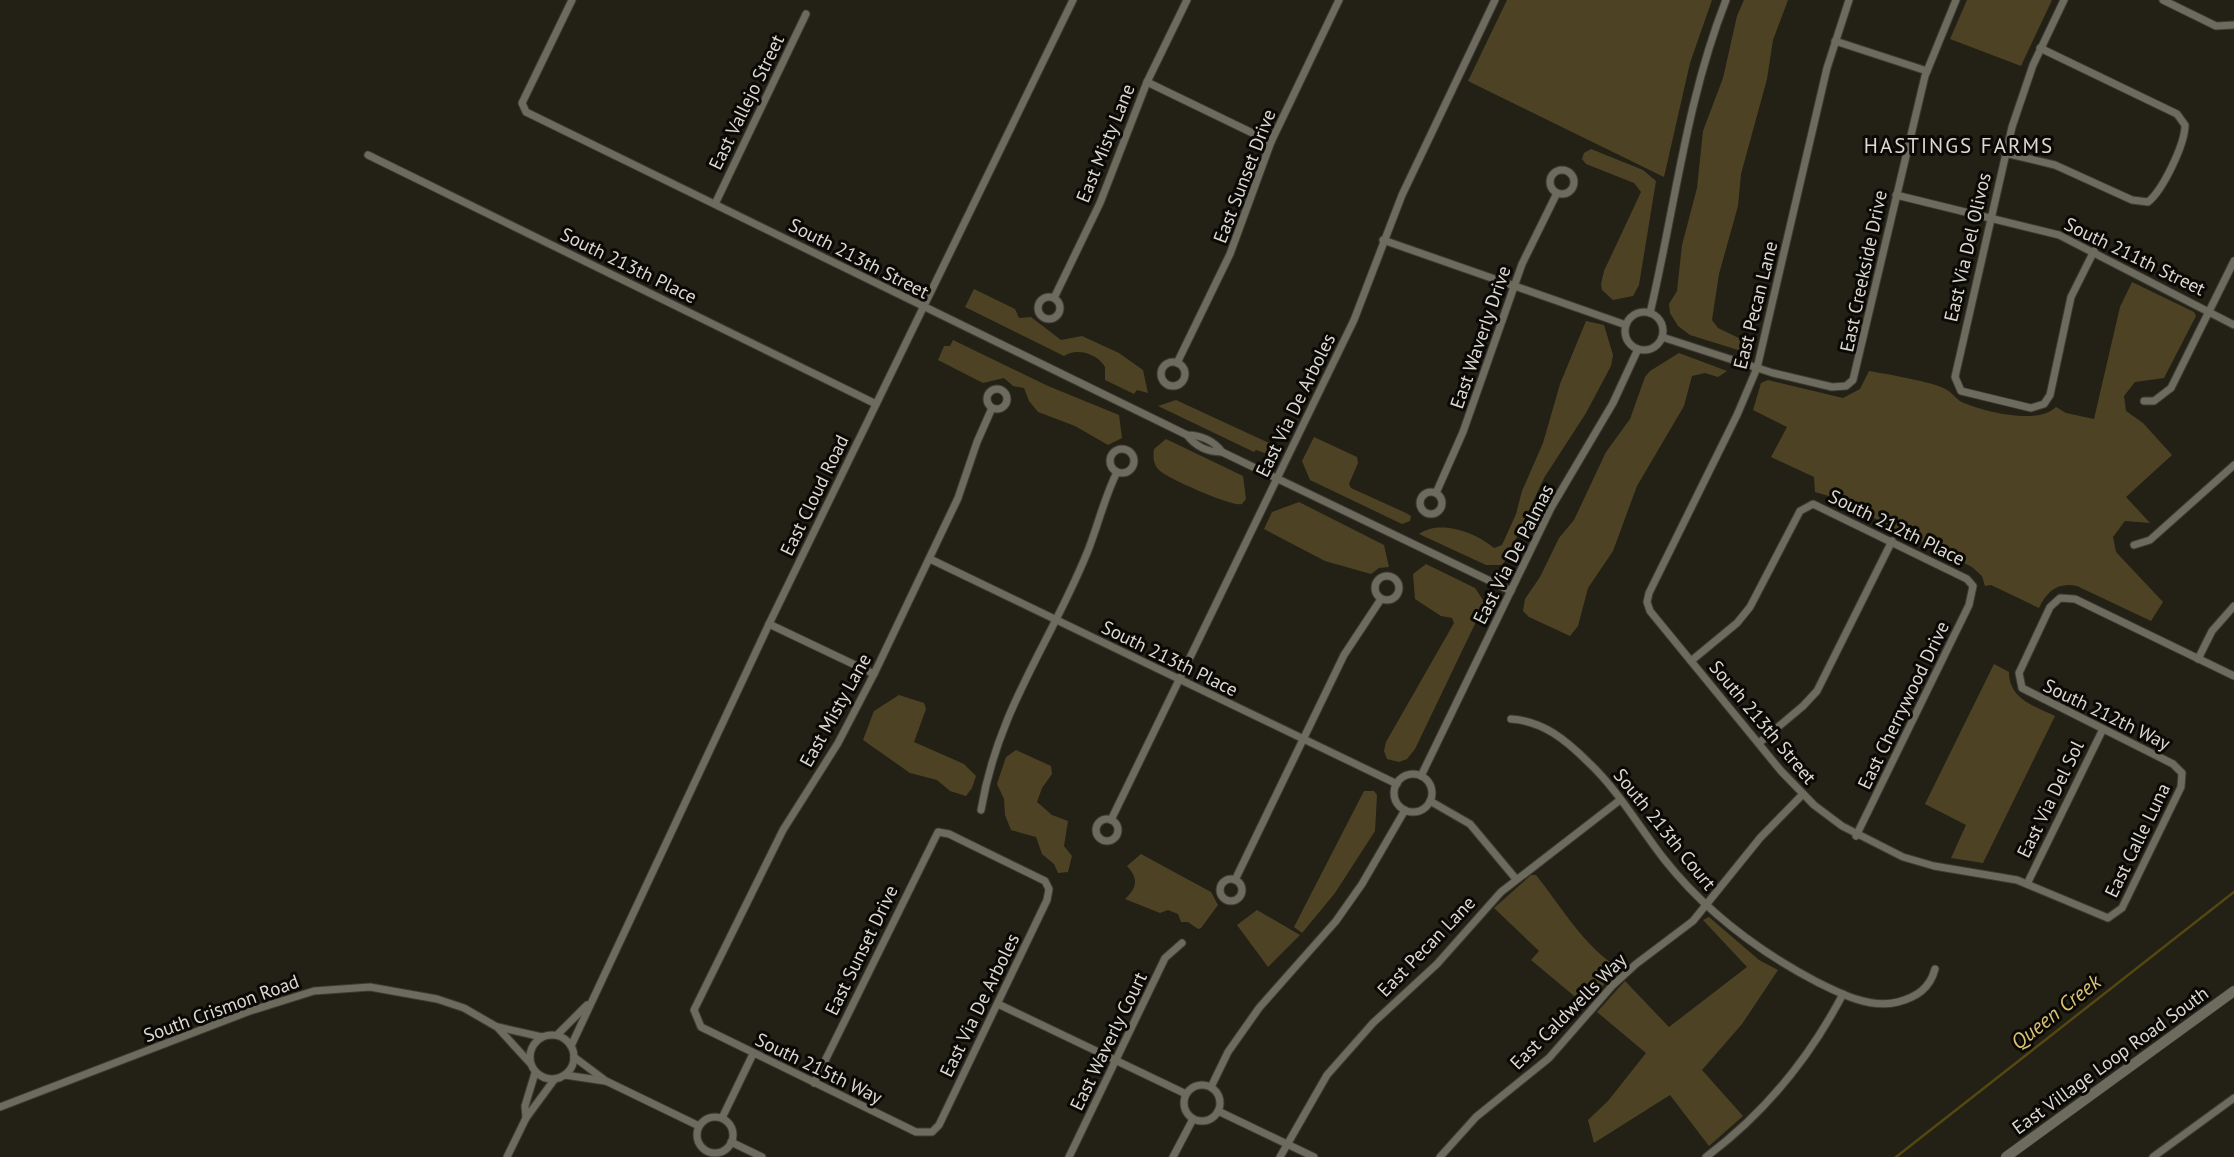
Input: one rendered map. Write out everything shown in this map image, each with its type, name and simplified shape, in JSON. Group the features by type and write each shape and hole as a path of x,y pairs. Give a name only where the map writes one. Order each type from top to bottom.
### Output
{"street":[{"name":"South 213th Street","path":"572,0 522,103 526,112 1187,435 1194,444 1212,452 1222,452 1511,592"},
{"name":"East Cloud Road","path":"571,1046 769,624 1073,0"},
{"name":"East Misty Lane","path":"1054,298 1108,185 1147,82 1186,0"},
{"name":"East Sunset Drive","path":"1177,363 1230,254 1271,142 1339,0"},
{"name":"East Via De Arboles","path":"1111,820 1358,311 1383,240 1495,0"},
{"path":"1650,313 1687,127 1726,0"},
{"name":"East Pecan Lane","path":"1647,602 1757,368 1835,41 1849,0"},
{"name":"East Creekside Drive","path":"1757,368 1832,387 1846,386 1857,371 1927,71 1956,0"},
{"name":"East Via Del Olivos","path":"2064,0 2025,86 2005,153 1955,377 1957,386 1966,394 2031,408 2044,404 2050,395 2071,297 2094,251"},
{"path":"2163,0 2216,26 2232,26"},
{"name":"East Vallejo Street","path":"715,204 806,14"},
{"path":"1835,41 1927,71"},
{"path":"2005,153 2055,164 2133,200 2148,202 2157,193 2184,138 2185,125 2177,114 2040,48"},
{"path":"1147,82 1271,142"},
{"name":"South 213th Place","path":"368,155 876,404"},
{"name":"East Waverly Drive","path":"1436,493 1463,432 1514,285 1556,193"},
{"name":"South 211th Street","path":"1896,195 2046,231 2094,251 2234,325"},
{"path":"1383,240 1626,325"},
{"path":"2144,401 2154,401 2171,388 2234,261"},
{"path":"1650,313 1660,320 1662,337 1655,347 1638,349 1629,342 1626,325 1636,314 1650,313"},
{"path":"1662,337 1757,368"},
{"name":"East Via De Palmas","path":"1421,776 1551,508 1613,403 1638,349"},
{"name":"East Misty Lane","path":"696,1020 694,1010 761,873 783,830 838,743 930,559 992,408"},
{"path":"2134,545 2150,540 2234,465"},
{"path":"981,810 988,771 999,737 1087,552 1117,472"},
{"name":"South 212th Place","path":"1691,661 1737,623 1750,607 1804,507 1820,505 1961,574 1973,586"},
{"path":"1759,743 1817,691 1892,541"},
{"name":"South 213th Place","path":"930,559 1397,785"},
{"name":"East Cherrywood Drive","path":"1856,836 1969,605 1973,586"},
{"name":"South 212th Way","path":"2182,773 2173,764 2027,692 2020,683 2019,673 2050,607 2060,598 2075,599 2198,659"},
{"path":"1235,880 1354,636 1381,599"},
{"name":"South 213th Street","path":"1647,602 1650,611 1802,794 1856,836 1921,863 2004,876 2100,917 2112,918"},
{"path":"2234,606 2213,631 2198,659 2234,676"},
{"path":"769,624 874,674"},
{"name":"South 213th Court","path":"1511,719 1538,723 1588,762 1666,861 1707,907 1760,948 1843,994 1873,1004 1898,1002 1924,991 1932,981 1935,969"},
{"name":"East Via Del Sol","path":"2026,884 2103,729"},
{"name":"East Calle Luna","path":"2112,918 2122,908 2181,787 2182,773"},
{"path":"1407,775 1421,776 1432,789 1430,801 1417,811 1405,810 1395,796 1397,785 1407,775"},
{"name":"East Caldwells Way","path":"1440,1157 1476,1117 1549,1058 1620,978 1707,907 1760,838 1802,794"},
{"name":"East Pecan Lane","path":"1279,1157 1313,1095 1350,1047 1437,964 1475,919 1517,879 1620,800"},
{"path":"1430,801 1482,835 1517,879"},
{"path":"1211,1087 1247,1023 1336,921 1362,884 1405,810"},
{"name":"East Sunset Drive","path":"814,1083 938,832"},
{"name":"East Via De Arboles","path":"932,1132 939,1125 998,1004 1047,900 1049,890 1045,881 949,834 938,832"},
{"name":"East Waverly Court","path":"1069,1157 1165,958 1182,943"},
{"name":"South Crismon Road","path":"0,1107 250,1011 314,991 370,988 404,991 464,1008 497,1027 542,1037"},
{"name":"East Village Loop Road South","path":"2006,1157 2234,991"},
{"path":"1706,1157 1749,1121 1786,1084 1830,1019 1843,994"},
{"path":"998,1004 1185,1094"},
{"name":"East Cloud Road","path":"557,1035 588,1005"},
{"name":"South 215th Way","path":"696,1020 701,1027 753,1054 916,1132 932,1132"},
{"name":"South Crismon Road","path":"497,1027 530,1063"},
{"path":"554,1080 536,1073 530,1063 530,1051 542,1037 557,1035 571,1046 574,1057 606,1081 699,1126"},
{"path":"722,1118 753,1054"},
{"path":"565,1075 574,1057"},
{"path":"526,1118 526,1106 536,1073"},
{"path":"507,1157 526,1118 554,1080 565,1075 606,1081"},
{"path":"1199,1084 1211,1087 1218,1095 1218,1111 1210,1119 1193,1119 1185,1111 1185,1094 1199,1084"},
{"path":"2153,1157 2234,1098"},
{"path":"1218,1111 1314,1157"},
{"path":"711,1117 722,1118 731,1126 732,1142 724,1151 705,1154 696,1138 699,1126 711,1117"},
{"path":"1172,1157 1193,1119"},
{"path":"732,1142 762,1157"}],"shaded area":[{"path":"1507,0 1712,0 1690,63 1664,177 1468,81"},
{"path":"1744,0 1788,0 1773,40 1767,79 1741,174 1738,206 1719,274 1712,320 1718,328 1745,341 1746,349 1738,350 1690,335 1678,326 1670,313 1669,304 1677,291 1682,245 1697,188 1703,131 1723,78 1737,16"},
{"path":"1967,0 2052,0 2021,66 1950,39"},
{"path":"1591,149 1643,170 1656,181 1639,285 1633,296 1613,300 1602,290 1601,284 1604,271 1641,192 1634,183 1586,164 1582,159 1584,153"},
{"path":"2132,282 2194,312 2196,316 2164,378 2135,382 2124,396 2126,411 2143,423 2172,455 2126,497 2150,523 2125,521 2113,537 2116,552 2163,602 2151,621 2077,586 2064,585 2054,589 2039,608 1991,585 1985,586 1982,576 1972,567 1832,497 1815,492 1814,477 1771,457 1787,427 1753,410 1761,383 1768,380 1843,398 1860,389 1869,371 1932,384 1947,390 1964,403 1998,413 2037,415 2056,407 2066,413 2094,419 2120,307"},
{"path":"974,289 1015,309 1019,318 1031,317 1061,340 1082,336 1119,353 1143,370 1148,393 1137,390 1134,394 1105,380 1105,367 1092,355 1075,352 1064,356 965,307"},
{"path":"1586,321 1604,325 1613,355 1611,366 1586,413 1544,478 1502,565 1486,565 1419,534 1437,528 1448,528 1478,537 1494,548 1502,545 1543,443 1560,384"},
{"path":"953,340 1048,386 1119,415 1122,438 1108,445 1075,426 1038,412 1029,401 1024,388 1013,386 1004,378 983,383 938,360 944,346 950,346"},
{"path":"1679,353 1727,371 1718,377 1705,373 1692,376 1684,406 1637,486 1613,551 1588,588 1578,626 1570,636 1529,617 1523,611 1525,599 1540,577 1559,538 1574,520 1606,452 1630,419 1645,377"},
{"path":"1176,400 1269,443 1273,451 1270,455 1256,450 1254,452 1158,406"},
{"path":"1314,437 1357,457 1358,463 1349,484 1351,488 1406,513 1411,516 1410,521 1402,524 1310,480 1302,461"},
{"path":"1166,439 1243,476 1246,499 1242,504 1227,502 1201,492 1159,470 1154,460 1154,449"},
{"path":"1299,502 1384,545 1389,567 1379,568 1371,574 1325,561 1264,529 1272,512"},
{"path":"1426,564 1475,588 1485,603 1415,749 1407,759 1399,762 1387,759 1384,751 1386,742 1454,623 1452,618 1441,616 1415,599 1413,574"},
{"path":"1994,664 2009,672 2013,689 2018,695 2031,705 2055,716 1983,863 1951,858 1966,825 1925,804"},
{"path":"899,695 924,703 926,709 914,742 964,764 976,776 966,796 950,791 937,780 910,773 863,740 874,711"},
{"path":"1016,750 1051,766 1052,774 1042,788 1037,802 1052,815 1068,821 1064,846 1072,856 1068,872 1058,873 1054,864 1042,854 1036,837 1011,830 1005,815 1004,799 997,784 1006,757"},
{"path":"1364,791 1374,791 1377,795 1375,831 1335,893 1302,933 1294,927"},
{"path":"1141,854 1211,892 1218,905 1201,928 1181,922 1178,914 1168,910 1160,913 1125,899 1135,883 1127,866"},
{"path":"1531,875 1536,875 1595,949 1619,968 1585,1005 1531,960 1539,951 1494,908"},
{"path":"1257,910 1300,935 1268,967 1237,925"},
{"path":"1709,917 1759,960 1778,970 1742,1024 1702,1070 1743,1116 1709,1146 1670,1095 1594,1143 1588,1120 1608,1101 1646,1053 1597,1012 1625,981 1669,1027 1747,967 1703,920"}],"waterway":[{"name":"Queen Creek","path":"1896,1157 2234,892"}],"district":[{"name":"HASTINGS FARMS","path":"1959,146"}]}
